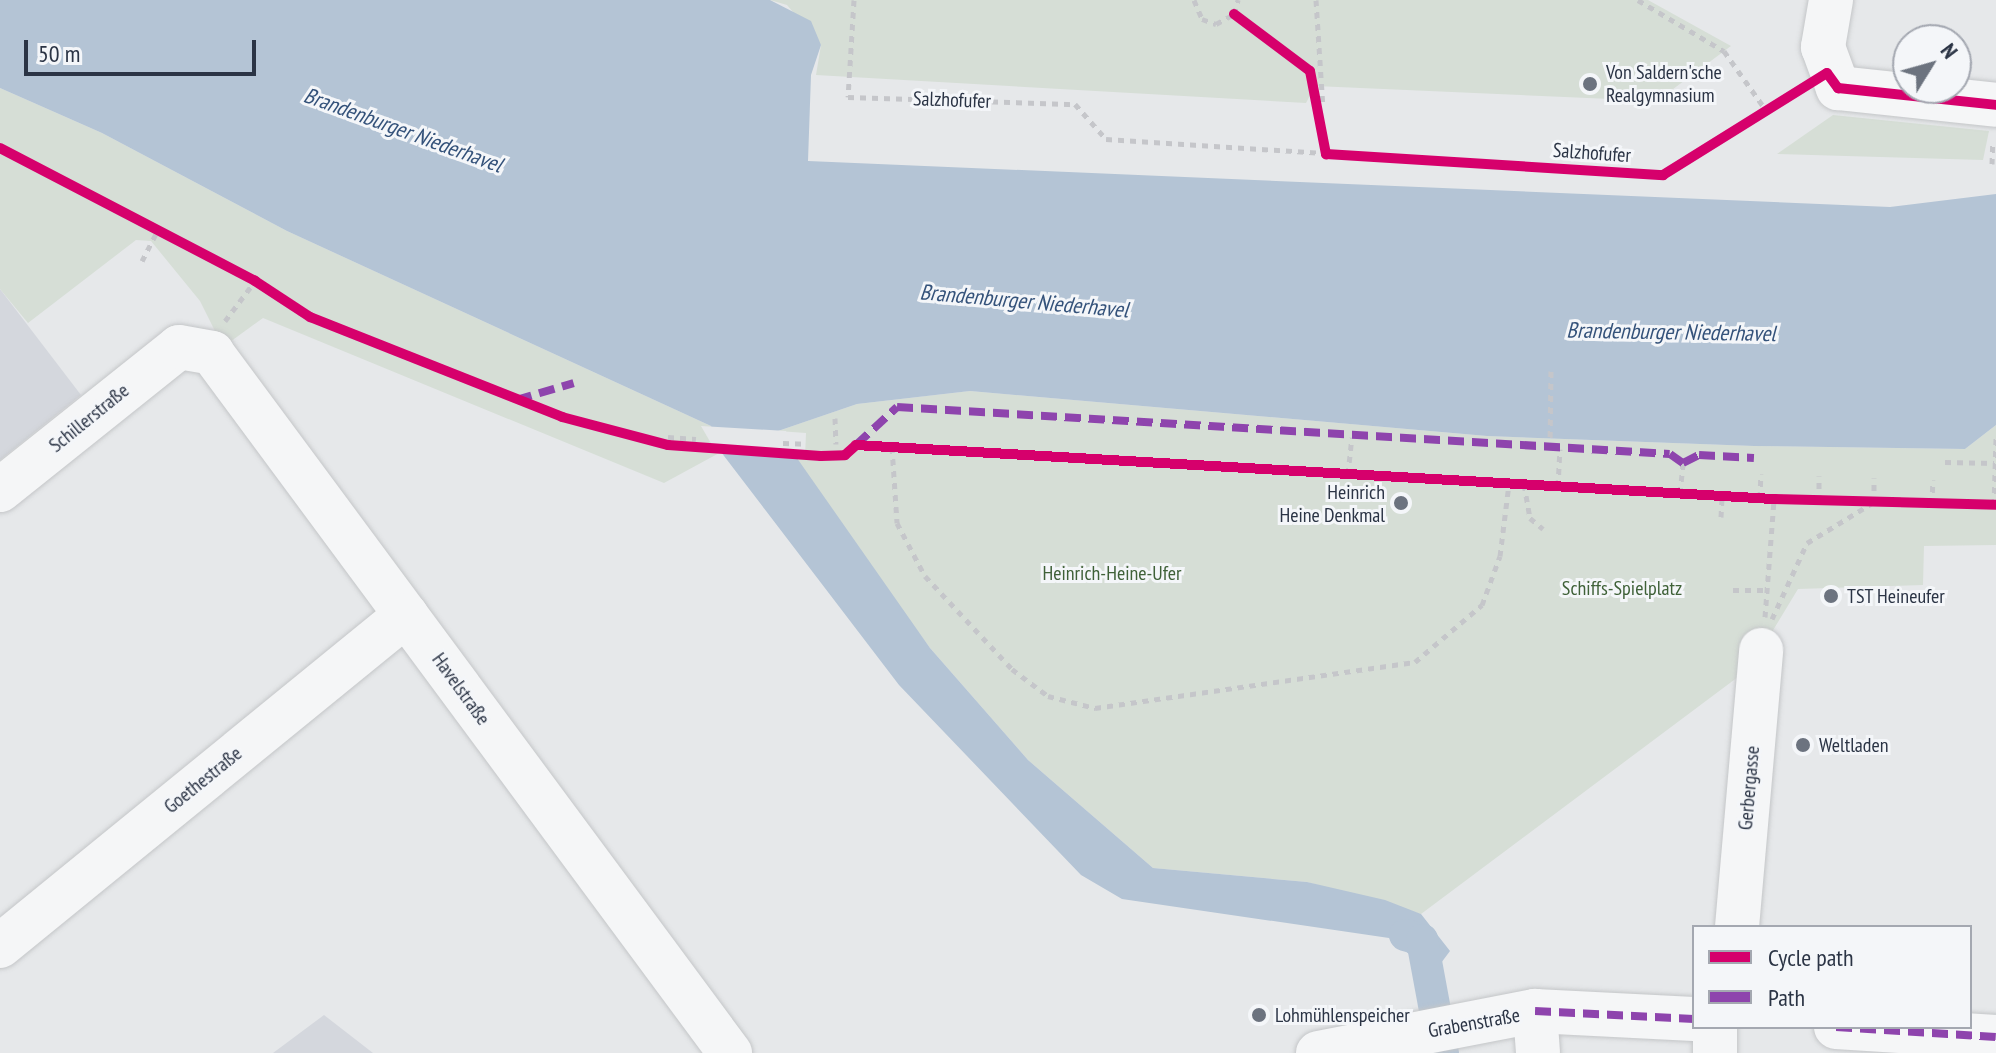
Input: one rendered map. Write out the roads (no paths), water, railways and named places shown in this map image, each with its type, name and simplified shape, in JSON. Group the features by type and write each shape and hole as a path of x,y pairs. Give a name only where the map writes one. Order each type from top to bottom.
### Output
{"street":[{"path":"1826,5 1827,73 1838,88 1995,117"},
{"name":"Schillerstraße","path":"0,490 179,347"},
{"name":"Havelstraße","path":"179,347 212,353 730,1053"},
{"name":"Goethestraße","path":"0,946 406,615"},
{"name":"Gerbergasse","path":"1737,925 1765,634"},
{"name":"Grabenstraße","path":"1318,1053 1492,1020 1537,1032 1692,1019"},
{"path":"1715,1029 1715,1053"},
{"path":"1868,1029 1996,1037"}],"water":[{"name":"Brandenburger Niederhavel","path":"0,0 770,0 811,21 821,45 811,75 808,161 1890,207 1996,194 1996,425 1965,449 1754,446 1487,436 970,391 857,404 778,431 930,648 1028,760 1153,868 1307,882 1385,900 1421,914 1450,951 1441,963 1424,966 1389,938 1122,899 1081,875 899,685 721,452 711,426 287,231 102,133 0,88"}],"waterway":[{"path":"1405,935 1422,940 1443,1053"}],"place":[{"name":"Von Saldern'sche Realgymnasium","path":"1590,84"},
{"name":"Heinrich Heine Denkmal","path":"1401,503"},
{"name":"TST Heineufer","path":"1831,596"},
{"name":"Weltladen","path":"1803,745"},
{"name":"Lohmühlenspeicher","path":"1259,1015"}],"park label":[{"name":"Heinrich-Heine-Ufer","path":"1112,573"},
{"name":"Schiffs-Spielplatz","path":"1622,588"}]}
